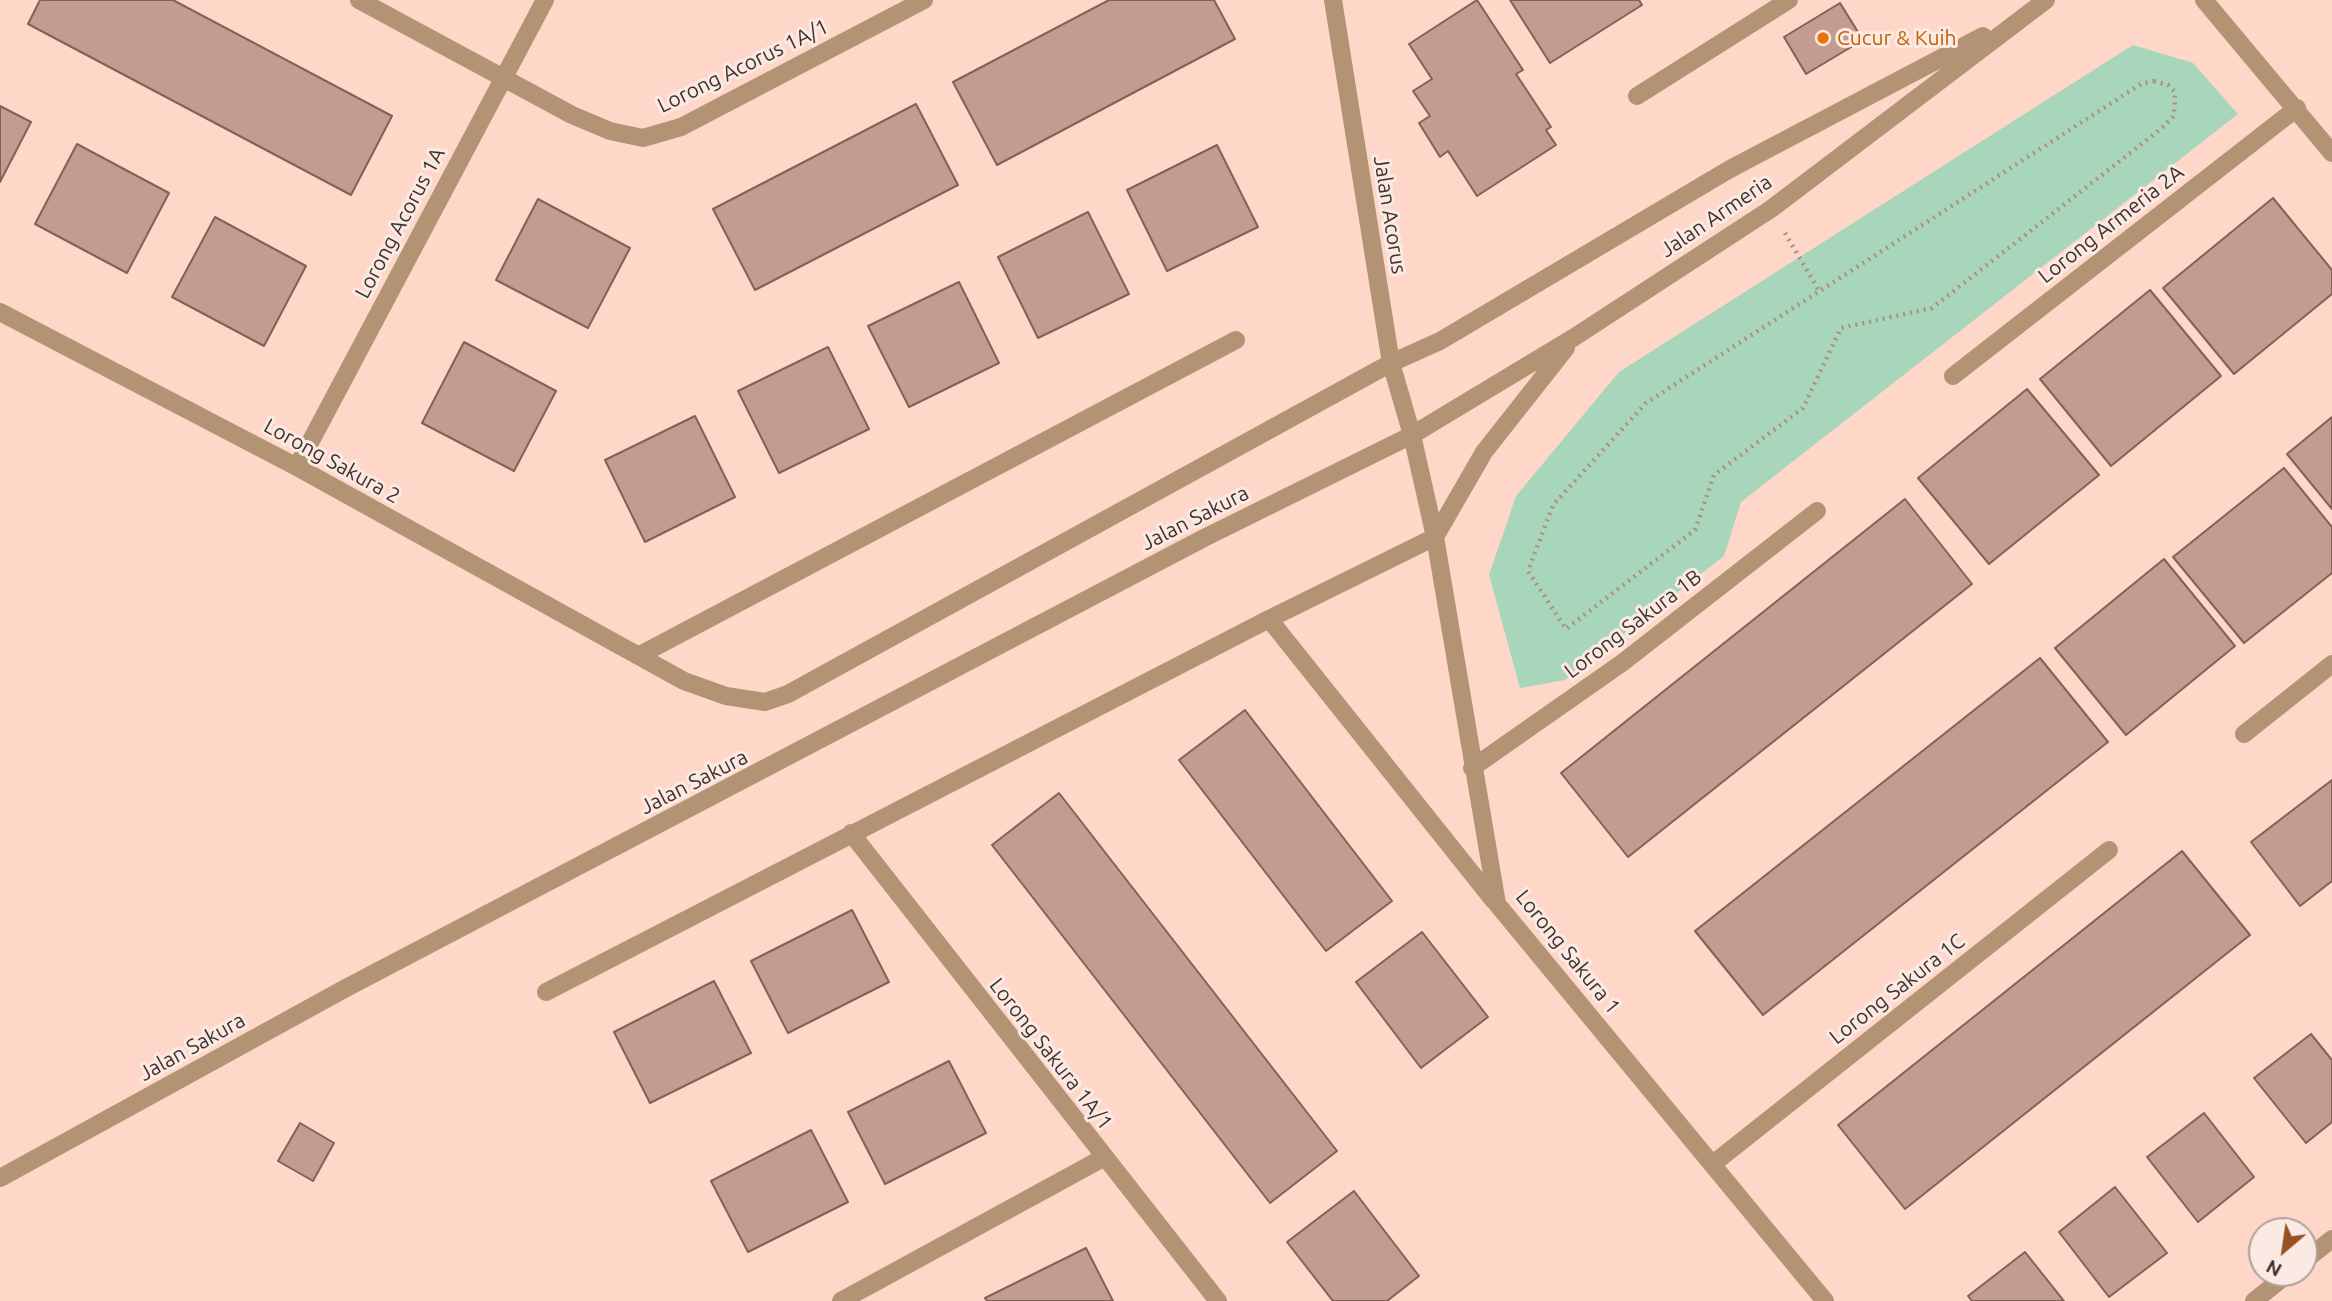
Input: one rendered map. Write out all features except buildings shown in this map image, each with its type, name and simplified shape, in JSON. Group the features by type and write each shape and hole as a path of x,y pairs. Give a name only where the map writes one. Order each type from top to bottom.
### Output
{"street":[{"name":"Lorong Acorus 1A/1","path":"359,0 503,75 572,115 610,131 642,138 681,127 924,0"},
{"name":"Lorong Acorus 1A","path":"297,467 545,0"},
{"name":"Jalan Acorus","path":"1333,0 1391,363 1412,435"},
{"path":"1637,96 1788,0"},
{"name":"Jalan Armeria","path":"1391,363 1440,341 1730,169 2025,6 2046,0"},
{"path":"2204,0 2332,153"},
{"name":"Jalan Armeria","path":"1412,435 1573,338 1771,209 2025,6"},
{"name":"Lorong Armeria 2A","path":"1953,376 2297,108"},
{"name":"Lorong Sakura 2","path":"0,312 297,467 638,656"},
{"path":"546,992 851,832 1435,537 1483,452 1573,338"},
{"path":"638,656 1236,340"},
{"name":"Jalan Sakura","path":"638,656 684,681 726,696 765,702 788,694 1391,363"},
{"name":"Jalan Sakura","path":"0,1178 346,988 1204,538 1412,435"},
{"name":"Lorong Sakura 1","path":"1412,435 1435,537 1496,904 1714,1163 1825,1301"},
{"name":"Lorong Sakura 1B","path":"1472,768 1622,663 1817,511"},
{"path":"1269,619 1496,904"},
{"path":"2244,734 2332,664"},
{"name":"Lorong Sakura 1A/1","path":"851,832 1103,1158 1218,1301"},
{"name":"Lorong Sakura 1C","path":"1714,1163 2109,850"},
{"path":"841,1301 1103,1158"},
{"path":"2318,1250 2332,1239"},
{"path":"2253,1301 2271,1287"}],"path":[{"path":"2154,82 2168,85 2175,92 2174,116 2162,128 1932,308 1841,328 1803,408 1714,475 1695,530 1566,629 1528,571 1553,505 1646,403 1818,289 2141,84 2154,82"},
{"path":"1771,209 1818,289"}],"green space":[{"path":"2133,45 2193,63 2238,114 1741,502 1724,556 1565,680 1520,688 1489,575 1516,496 1619,372"}],"place":[{"name":"Cucur & Kuih","path":"1823,38"}]}
